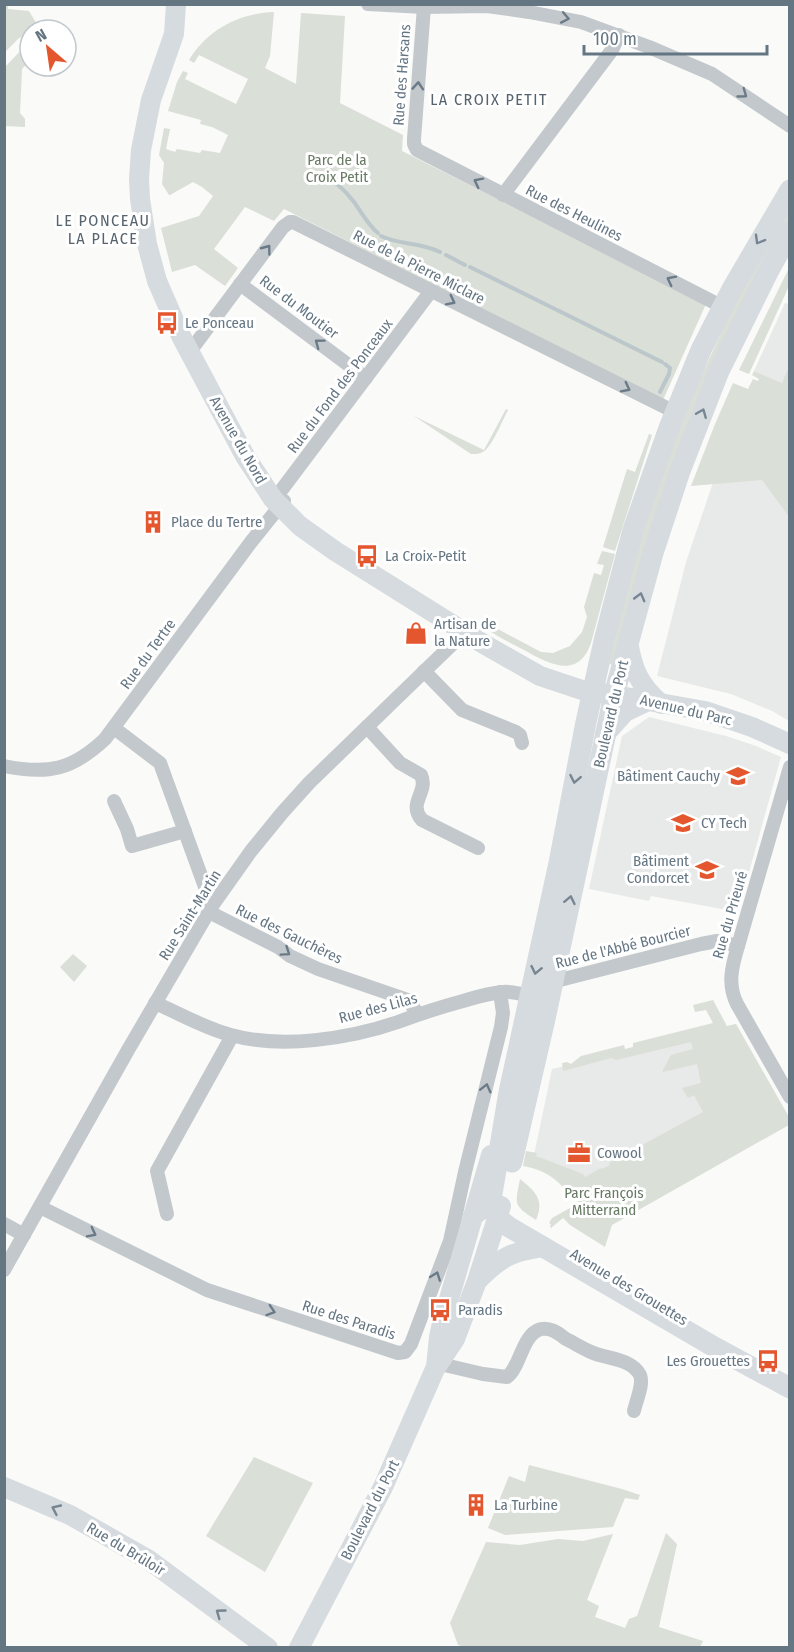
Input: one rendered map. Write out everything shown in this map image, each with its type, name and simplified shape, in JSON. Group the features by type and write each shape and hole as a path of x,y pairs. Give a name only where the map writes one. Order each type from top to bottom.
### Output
{"main road":[{"name":"Boulevard du Port","path":"497,1209 492,1195 509,1092 561,851 602,691 618,585 633,530 675,412 701,350 756,246 789,190"},
{"name":"Boulevard du Port","path":"497,1209 552,982 605,734 602,691 628,642 653,553 703,410 730,348 789,232"},
{"name":"Avenue des Grouettes","path":"497,1209 510,1227 716,1348 789,1388"},
{"name":"Avenue des Grouettes","path":"497,1209 677,1317 754,1359 789,1374"}],"street":[{"name":"Avenue du Nord","path":"176,4 174,34 154,89 144,128 140,199 147,244 157,280 182,336 244,456 300,526 335,551 467,630 545,671 602,691"},
{"name":"Avenue du Nord","path":"189,4 185,28 165,75 152,118 145,185 149,226 164,281 194,346 247,448 279,500"},
{"path":"368,4 424,7 487,6 574,20 619,35 721,79 789,126"},
{"name":"Rue des Harsans","path":"414,144 424,7"},
{"path":"503,195 612,50 619,35"},
{"name":"Rue des Heulines","path":"414,144 419,152 723,307"},
{"name":"Rue de la Pierre Miclare","path":"194,346 283,227 293,222 675,412"},
{"name":"Rue du Moutier","path":"240,284 366,378"},
{"name":"Rue du Fond des Ponceaux","path":"279,500 431,291"},
{"name":"Rue du Tertre","path":"4,766 27,771 69,765 87,755 105,739 251,542 279,500"},
{"name":"Rue Saint-Martin","path":"4,1270 155,1003 211,909 251,851 309,783 467,630"},
{"path":"605,734 625,712 655,702 640,682 628,642"},
{"path":"424,671 462,710 516,732 520,735 522,743"},
{"name":"Avenue du Parc","path":"602,691 705,711 752,727 789,744"},
{"path":"366,727 400,763 422,775 424,782 416,807 417,814 422,820 478,848"},
{"path":"114,728 160,763 211,909"},
{"name":"Rue du Prieuré","path":"789,767 731,977 732,994 789,1097"},
{"path":"114,801 132,846 185,831"},
{"name":"Rue des Gauchères","path":"211,909 278,946 290,956 318,969 406,999 412,1003 418,1014"},
{"name":"Rue de l'Abbé Bourcier","path":"552,982 701,944 717,941 738,946"},
{"name":"Rue des Lilas","path":"155,1003 190,1020 232,1036 270,1042 291,1042 369,1030 500,992 530,996"},
{"name":"Rue des Paradis","path":"40,1207 207,1290 398,1353 405,1352 411,1344 450,1241 501,1027 503,1013 500,992"},
{"path":"167,1214 157,1171 232,1036"},
{"name":"Boulevard du Port","path":"437,1365 442,1323 509,1092"},
{"path":"473,1216 486,1207 497,1209"},
{"name":"Boulevard du Port","path":"299,1647 383,1487 437,1365 455,1339 477,1281 497,1209"},
{"path":"4,1224 24,1235"},
{"path":"477,1281 505,1256 543,1247"},
{"path":"437,1365 507,1377 532,1335 541,1329 550,1329 593,1353 624,1362 635,1369 641,1382 634,1411"},
{"name":"Rue du Brûloir","path":"4,1487 70,1515 149,1560 267,1647"}],"shaded area":[{"path":"785,303 789,304 789,386 754,371"},
{"path":"722,456 752,466 789,517 789,721 772,711 731,694 657,676 686,562"},
{"name":"CY Tech","path":"649,717 726,736 781,757 738,912 651,896 649,901 589,889 622,736"},
{"path":"736,1024 767,1080 586,1179 534,1155 552,1069"}],"green space":[{"path":"5,4 8,5 8,9 29,11 33,18 18,18 18,39 5,52"},
{"name":"Parc de la Croix Petit","path":"274,12 270,56 265,68 296,84 301,13 345,16 340,103 403,135 402,151 706,304 663,400 284,209 274,221 245,207 214,249 238,268 225,286 195,265 172,272 161,228 199,216 213,196 193,182 169,195 162,184 164,163 159,155 164,128 170,129 166,149 175,152 177,149 200,153 202,150 220,153 228,135 200,124 201,120 168,111 177,82 183,71 188,73 185,79 236,104 248,79 199,55 194,63 189,60 205,40 225,25 248,16"},
{"path":"18,53 18,78 22,78 20,113 25,119 25,127 5,126 5,67"},
{"path":"789,204 789,221 777,242 615,665 609,664 636,554 678,432 702,374 748,276"},
{"path":"789,268 789,286 749,374 739,370"},
{"path":"754,371 782,383 789,371 789,517 762,480 691,486 733,383 748,389 753,379 758,381 759,379 752,375"},
{"path":"506,409 508,410 489,446 485,451 476,454 471,454 414,416 484,450"},
{"path":"649,434 652,435 615,551 603,547 627,469 635,472"},
{"path":"602,551 615,554 591,643 579,662 562,666 553,664 487,629 492,619 494,627 541,652 553,653 570,646 582,632 587,617 584,607 594,573 601,575 604,565 597,564"},
{"path":"73,954 87,966 74,982 60,967"},
{"name":"Parc François Mitterrand","path":"713,1000 727,1026 736,1024 789,1117 789,1125 612,1225 605,1247 563,1218 551,1228 549,1223 552,1218 579,1203 547,1174 523,1166 526,1151 537,1153 536,1156 583,1174 585,1177 703,1112 694,1095 688,1098 682,1088 701,1083 697,1064 663,1072 671,1055 693,1049 691,1042 616,1060 611,1058 563,1071 562,1063 571,1064 581,1056 624,1045 625,1049 633,1047 633,1043 713,1023 706,1010 695,1012 693,1005"},
{"path":"520,1179 539,1201 539,1213 536,1220 517,1204"},
{"path":"254,1457 313,1483 265,1572 206,1536"},
{"path":"529,1465 640,1495 638,1500 625,1498 613,1527 505,1535 488,1528 509,1476 525,1482"},
{"path":"666,1533 677,1544 659,1627 703,1641 700,1647 469,1648 458,1645 450,1623 486,1542 520,1545 558,1539 583,1541 613,1534 587,1600 599,1606 595,1617 625,1628 629,1619 637,1616"}],"waterway":[{"path":"320,174 343,189 378,233"},
{"path":"381,236 440,252"},
{"path":"446,255 465,265"},
{"path":"470,267 555,309"},
{"path":"557,310 662,362"},
{"path":"660,392 669,374 670,368 665,364"}],"place":[{"name":"Le Ponceau","path":"167,323"},
{"name":"Place du Tertre","path":"153,522"},
{"name":"La Croix-Petit","path":"367,556"},
{"name":"Artisan de la Nature","path":"416,633"},
{"name":"Bâtiment Cauchy","path":"738,776"},
{"name":"CY Tech","path":"683,823"},
{"name":"Bâtiment Condorcet","path":"707,870"},
{"name":"Cowool","path":"579,1153"},
{"name":"Paradis","path":"440,1310"},
{"name":"Les Grouettes","path":"768,1361"},
{"name":"La Turbine","path":"476,1505"}],"district":[{"name":"LA CROIX PETIT","path":"489,99"},
{"name":"LE PONCEAU LA PLACE","path":"103,229"}]}
